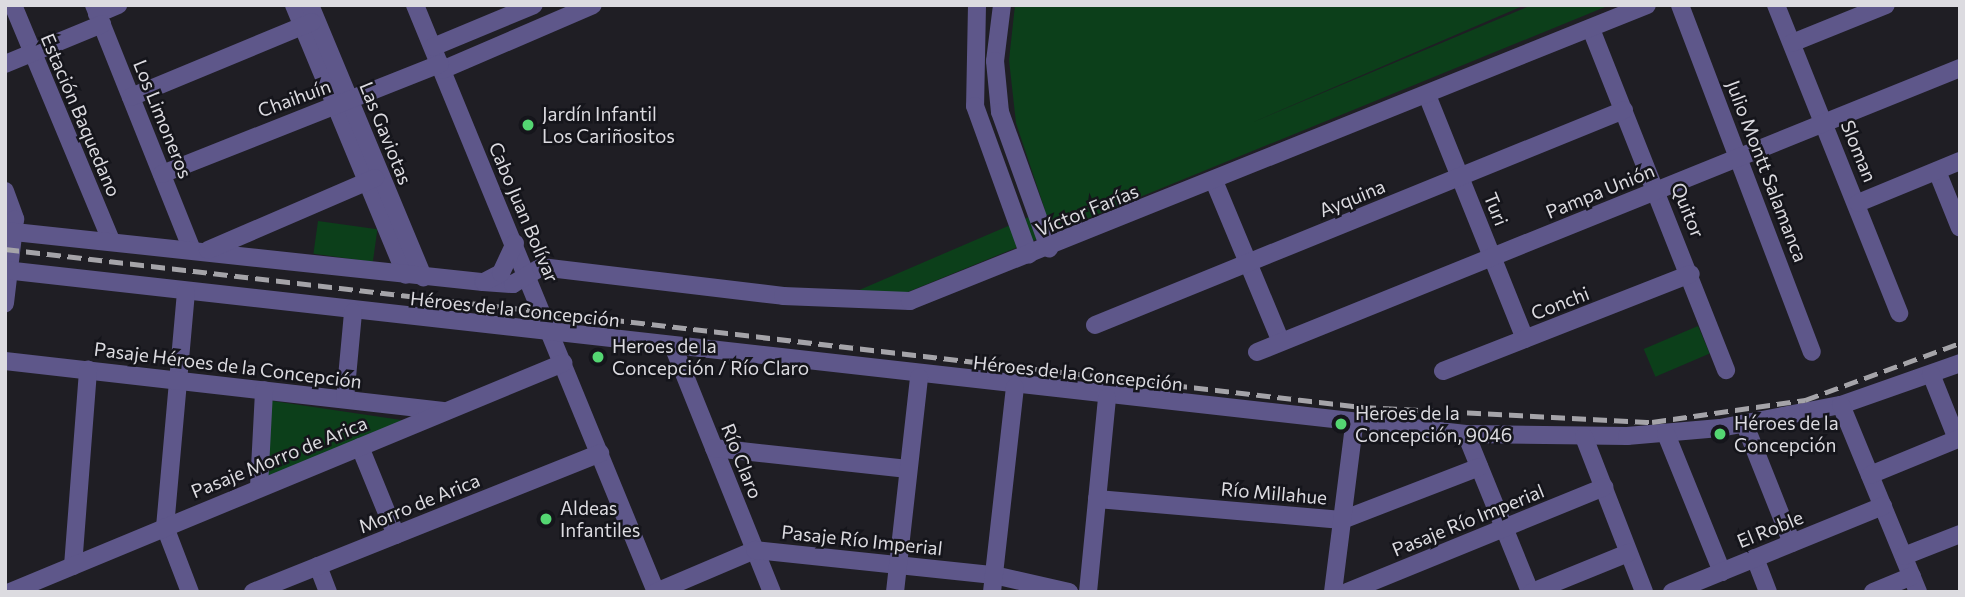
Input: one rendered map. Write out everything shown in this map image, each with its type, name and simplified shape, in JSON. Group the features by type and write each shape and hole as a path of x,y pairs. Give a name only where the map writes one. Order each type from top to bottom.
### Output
{"street":[{"name":"Estación Baquedano","path":"13,5 111,241"},
{"path":"5,64 33,52 118,5"},
{"name":"Las Gaviotas","path":"294,5 310,17 341,102 415,276"},
{"name":"Cabo Juan Bolívar","path":"415,5 515,243 524,277 552,335 656,592"},
{"path":"433,47 534,5"},
{"name":"Chaihuín","path":"162,174 341,102 441,67 593,5"},
{"path":"964,5 974,32"},
{"path":"977,5 974,32 975,106 1029,256"},
{"path":"1002,5 995,86 1014,159 1049,248"},
{"name":"Víctor Farías","path":"524,277 541,267 880,304 945,290 1647,5"},
{"name":"Julio Montt Salamanca","path":"1680,5 1741,157 1812,352"},
{"name":"Sloman","path":"1776,5 1899,313"},
{"path":"1792,43 1886,5"},
{"name":"Los Limoneros","path":"98,15 162,174 200,249"},
{"path":"131,97 310,17"},
{"name":"Quitor","path":"1591,29 1691,274 1727,370"},
{"name":"Pampa Unión","path":"1256,352 1960,68"},
{"name":"Turi","path":"1427,95 1525,339"},
{"name":"Ayquina","path":"1095,325 1624,110"},
{"path":"995,166 1014,159"},
{"path":"1857,203 1960,161"},
{"path":"1937,171 1960,228"},
{"path":"200,249 373,178"},
{"path":"1214,181 1281,342"},
{"path":"5,191 10,232 5,303"},
{"name":"Héroes de la Concepción","path":"10,232 200,249 483,282 524,277"},
{"path":"483,282 501,273 515,243"},
{"name":"Héroes de la Concepción","path":"7,271 552,335 673,346 919,377 1354,425 1465,434 1584,437 1666,434 1745,425 1841,405 1960,363"},
{"name":"Conchi","path":"1443,371 1691,274"},
{"path":"186,292 165,527 190,592"},
{"path":"345,399 353,312"},
{"name":"Río Claro","path":"673,346 772,592"},
{"name":"Pasaje Héroes de la Concepción","path":"5,361 447,411"},
{"name":"Pasaje Morro de Arica","path":"10,592 563,363"},
{"path":"73,566 88,370"},
{"path":"1870,475 1958,438 1931,374"},
{"path":"895,592 919,377"},
{"path":"993,583 1015,387"},
{"path":"259,487 264,390"},
{"path":"1088,592 1107,398"},
{"path":"1841,405 1915,584 1873,592"},
{"path":"1334,592 1354,425"},
{"path":"1745,425 1792,543"},
{"path":"1465,434 1531,592 1628,553"},
{"path":"1666,434 1722,572"},
{"path":"1584,437 1644,592"},
{"path":"360,447 396,535"},
{"path":"714,448 908,469"},
{"name":"Morro de Arica","path":"253,592 600,453"},
{"name":"Río Millahue","path":"1097,499 1342,520 1479,467"},
{"name":"Pasaje Río Imperial","path":"1347,592 1604,487"},
{"name":"El Roble","path":"1672,592 1883,506"},
{"path":"1904,556 1960,534"},
{"name":"Pasaje Río Imperial","path":"656,592 755,550 897,565 993,583 1069,592"},
{"path":"1755,558 1768,592"},
{"path":"318,566 328,592"}],"green space":[{"path":"1015,5 1525,5 1251,123 1532,5 1610,5 893,298 850,294 1045,210 1016,123 1009,60"},
{"path":"318,221 377,229 373,262 313,254"},
{"path":"1698,326 1710,354 1655,377 1644,349"},
{"path":"266,400 408,421 261,484"}],"railway":[{"path":"5,249 1362,407 1652,422 1805,400 1960,343"}],"place":[{"name":"Jardín Infantil Los Cariñositos","path":"528,125"},
{"name":"Heroes de la Concepción / Río Claro","path":"598,357"},
{"name":"Heroes de la Concepción, 9046","path":"1341,424"},
{"name":"Héroes de la Concepción","path":"1720,434"},
{"name":"Aldeas Infantiles","path":"546,519"}]}
